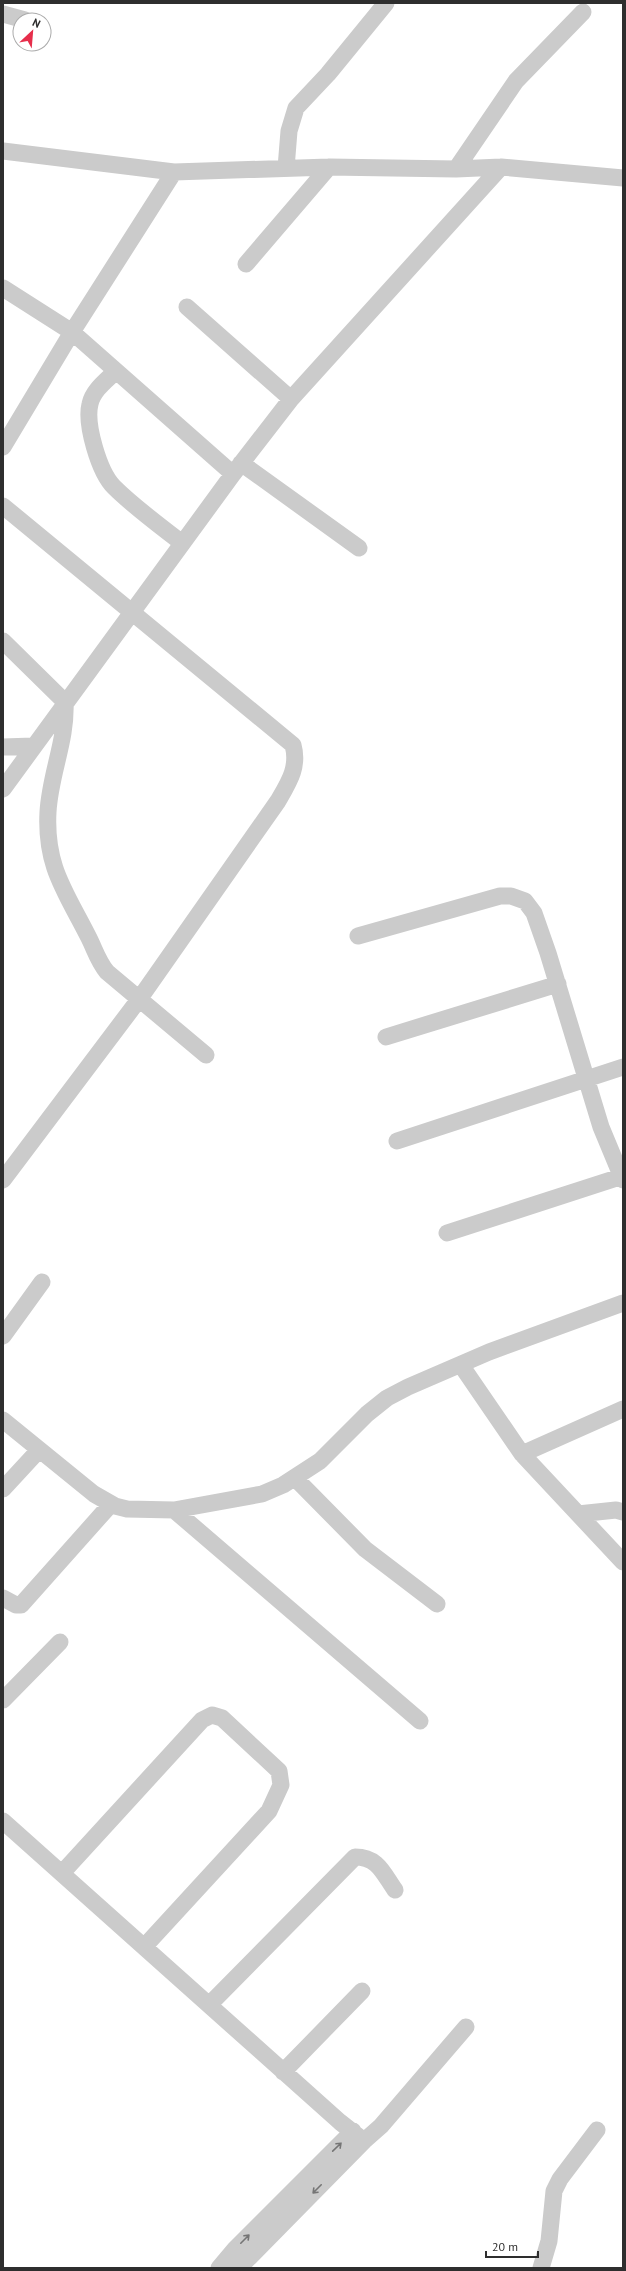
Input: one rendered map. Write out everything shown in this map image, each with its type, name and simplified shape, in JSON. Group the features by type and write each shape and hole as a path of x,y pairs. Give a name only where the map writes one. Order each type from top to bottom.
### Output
{"street":[{"path":"286,168 289,131 296,108 386,3"},
{"path":"456,168 516,81 583,12"},
{"path":"3,151 174,172 329,167 501,167 623,178"},
{"path":"246,264 329,167"},
{"path":"3,789 182,543 291,399 501,167"},
{"path":"3,447 72,332 174,172"},
{"path":"3,288 72,332 116,371 237,469 359,548"},
{"path":"187,307 291,399"},
{"path":"116,371 100,386 90,403 89,418 93,443 112,485 182,543"},
{"path":"3,506 293,745 296,756 295,769 278,801 140,998 3,1180"},
{"path":"3,641 65,702 65,728 48,812 49,840 55,873 99,962 108,972 206,1055"},
{"path":"3,747 33,746"},
{"path":"358,936 500,896 511,896 525,901 534,913 558,984 601,1126 623,1178 448,1233"},
{"path":"386,1037 558,984"},
{"path":"397,1141 623,1067"},
{"path":"3,1336 42,1282"},
{"path":"3,1420 94,1494 111,1504 127,1509 174,1510 262,1494 283,1485 320,1461 367,1414 387,1398 460,1365 548,1330 623,1303"},
{"path":"460,1365 522,1454 623,1562"},
{"path":"522,1454 623,1409"},
{"path":"3,1489 39,1450"},
{"path":"295,1478 365,1549 437,1604"},
{"path":"3,1598 16,1605 24,1602 111,1504"},
{"path":"174,1510 420,1721"},
{"path":"578,1514 616,1510 623,1512"},
{"path":"3,1700 60,1642"},
{"path":"62,1873 202,1720 212,1715 222,1718 279,1771 282,1785 269,1811 144,1947"},
{"path":"3,1820 283,2072 358,2136"},
{"path":"209,2005 355,1857 367,1857 376,1864 395,1890"},
{"path":"283,2072 362,1991"},
{"path":"219,2268 235,2249 358,2136 381,2126 466,2027"},
{"path":"541,2268 549,2241 554,2191 560,2179 597,2130"},
{"path":"239,2268 358,2136"}]}
